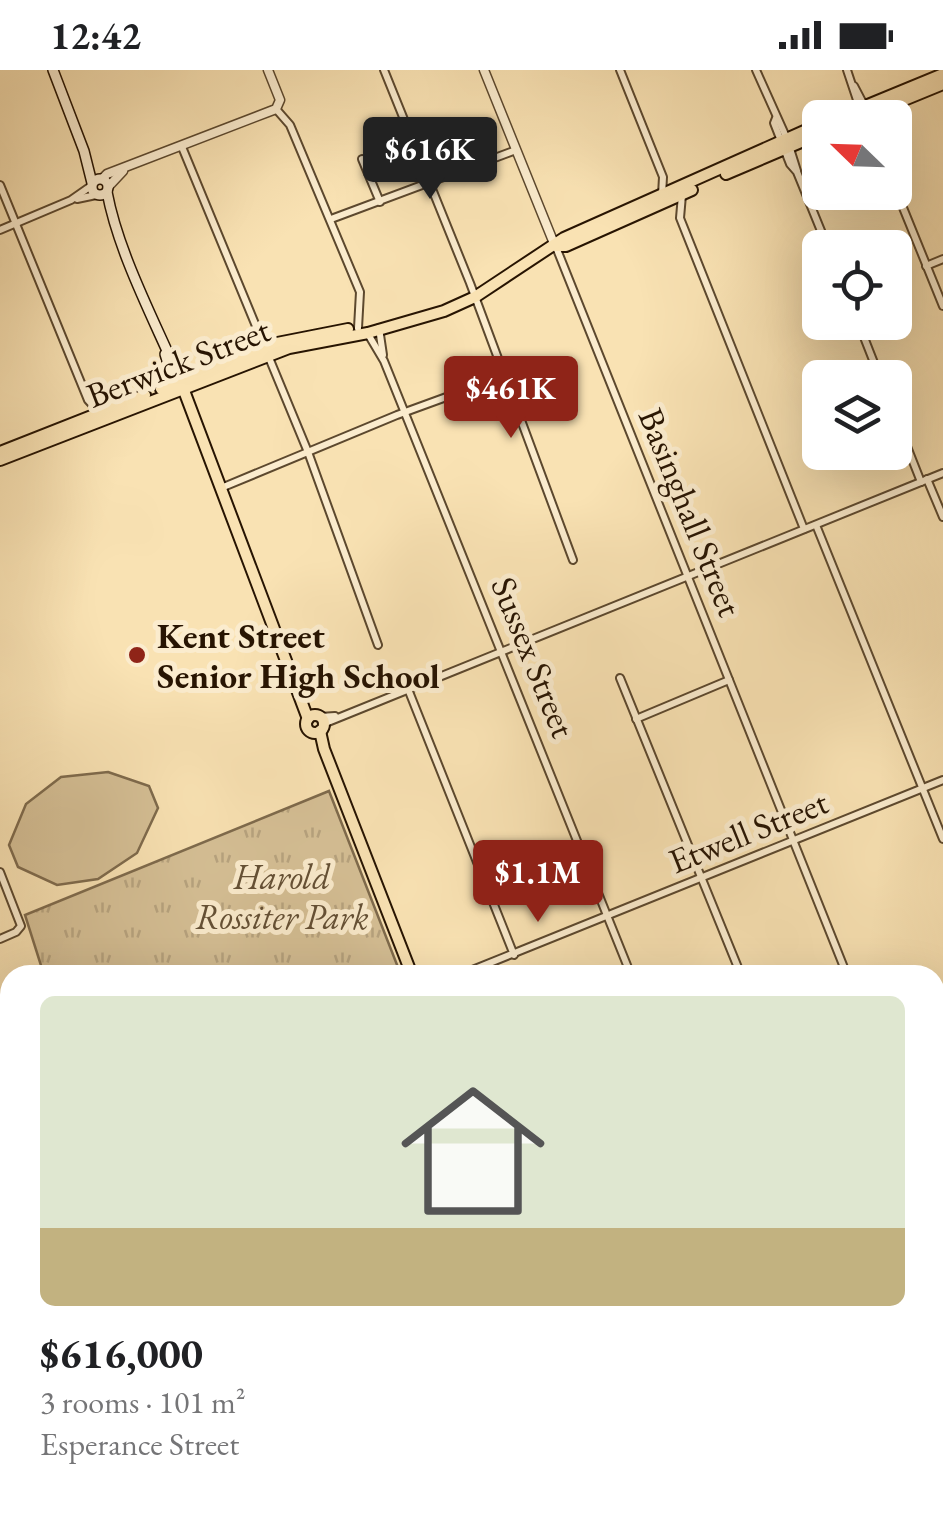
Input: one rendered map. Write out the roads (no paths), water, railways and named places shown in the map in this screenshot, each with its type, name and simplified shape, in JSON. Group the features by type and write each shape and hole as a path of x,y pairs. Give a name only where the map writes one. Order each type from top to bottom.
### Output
{"main road":[{"path":"53,70 411,965"},
{"path":"895,100 941,79"},
{"name":"Berwick Street","path":"0,460 265,351 430,316 475,297 555,246 566,246 802,135"},
{"name":"Berwick Street","path":"786,144 802,139"},
{"name":"Berwick Street","path":"0,452 179,386"}],"street":[{"path":"0,230 99,187 126,168 276,109 280,100 268,70"},
{"path":"384,70 545,478 573,560"},
{"name":"Basinghall Street","path":"484,70 843,965"},
{"path":"620,70 663,177 662,201 680,218"},
{"path":"756,70 776,118 774,123 821,230"},
{"path":"847,70 859,100"},
{"path":"276,109 290,125 331,219 360,292 360,311 368,329"},
{"path":"182,148 308,452 378,645"},
{"path":"331,219 516,150"},
{"path":"362,159 380,202"},
{"path":"663,177 681,191 680,218 804,529"},
{"path":"0,185 88,400 100,412"},
{"path":"904,210 943,306"},
{"path":"926,266 943,259"},
{"name":"Sussex Street","path":"368,329 627,965"},
{"path":"219,489 405,412 504,376"},
{"path":"912,454 943,517"},
{"path":"317,723 943,474"},
{"path":"816,525 943,839"},
{"path":"620,678 737,965"},
{"path":"636,718 730,680"},
{"path":"408,689 514,954"},
{"name":"Etwell Street","path":"495,965 607,915 943,780"},
{"path":"0,872 21,926 0,939"}],"place":[{"name":"Kent Street Senior High School","path":"137,655"}],"park label":[{"name":"Harold Rossiter Park","path":"282,896"}]}
